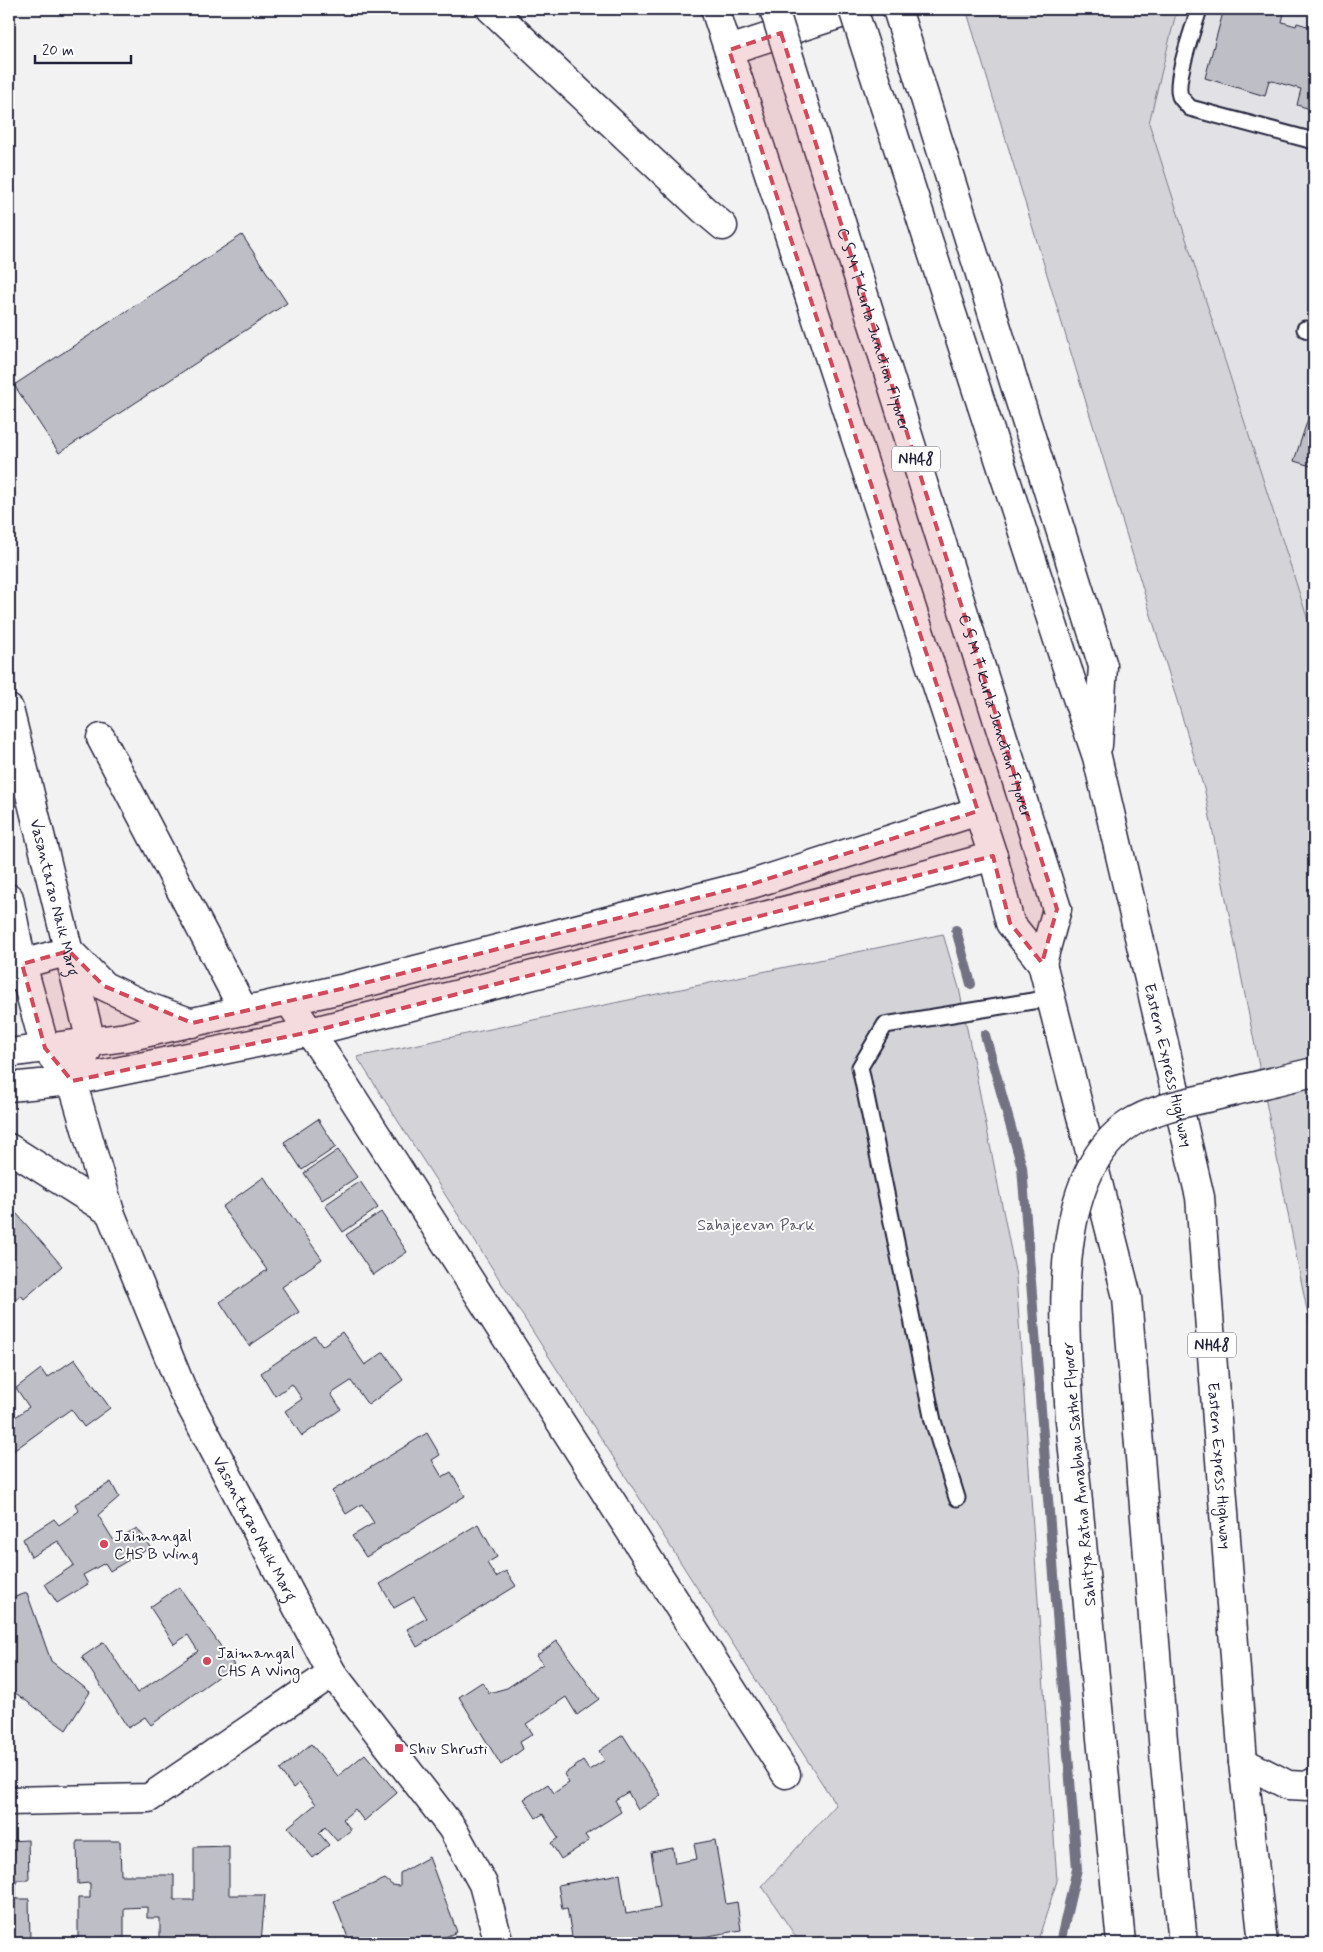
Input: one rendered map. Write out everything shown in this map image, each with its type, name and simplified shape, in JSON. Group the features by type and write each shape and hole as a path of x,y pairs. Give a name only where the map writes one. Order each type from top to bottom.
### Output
{"main road":[{"path":"491,9 696,204 723,226"},
{"path":"715,9 993,856 1010,922 1042,963"},
{"name":"C S M T Kurla Junction Flyover","path":"774,9 1057,909 1042,963"},
{"path":"729,50 855,9"},
{"name":"NH48","path":"855,9 1097,757"},
{"path":"897,9 1103,666 1097,757"},
{"name":"Vasantarao Naik Marg","path":"9,710 91,1042"},
{"path":"101,738 244,1011"},
{"name":"Eastern Express Highway","path":"1097,757 1200,1197 1243,1762 1264,1943"},
{"path":"9,1053 126,1037 340,990 752,884 978,811"},
{"path":"9,1087 72,1081 310,1032 907,880 993,856"},
{"name":"Vasantarao Naik Marg","path":"9,898 15,970 44,1048 72,1081 110,1212 182,1389 332,1674 452,1828 483,1884 499,1943"},
{"path":"15,970 69,951 104,986 148,1007 192,1023"},
{"name":"NH48","path":"1042,963 1127,1297 1164,1745 1183,1943"},
{"path":"289,1001 786,1774"},
{"path":"72,1081 91,1042"},
{"name":"Sahitya Ratna Annabhau Sathe Flyover","path":"1121,1943 1070,1420 1065,1313 1070,1235 1076,1203 1088,1172 1107,1145 1129,1124 1176,1105 1314,1072"},
{"path":"9,1148 110,1212"},
{"path":"9,1801 149,1798 332,1674"},
{"path":"1243,1762 1288,1785 1308,1786 1314,1782"}],"lane":[{"path":"1199,9 1178,86 1181,98 1190,108 1314,141"},
{"path":"957,1498 933,1421 860,1067 885,1025 1051,998"}],"highlighted area":[{"path":"781,33 1057,909 1042,963 1010,923 993,856 310,1032 72,1081 45,1048 22,964 69,951 104,986 192,1023 341,989 752,884 978,811 729,50"}],"shaded area":[{"path":"1177,9 1314,9 1314,639 1149,123"}],"green space":[{"path":"966,9 1177,9 1149,123 1314,639 1314,1346 1205,792"},
{"name":"Sahajeevan Park","path":"943,934 959,988 1016,1276 1057,1881 1037,1943 800,1943 762,1886 836,1805 357,1057"}],"building":[{"path":"1224,9 1285,9 1282,22 1296,26 1297,23 1314,28 1314,110 1297,105 1301,89 1269,80 1265,96 1205,78"},
{"path":"242,235 287,303 59,453 14,385"},
{"path":"1314,401 1314,467 1294,461"},
{"path":"318,1119 336,1147 302,1170 284,1142"},
{"path":"338,1150 357,1177 322,1200 304,1173"},
{"path":"264,1177 322,1259 282,1287 299,1312 249,1346 220,1302 267,1270 222,1207"},
{"path":"360,1181 378,1208 343,1232 325,1205"},
{"path":"10,1206 62,1266 24,1299 21,1295 13,1302 9,1298"},
{"path":"381,1212 407,1252 373,1275 346,1235"},
{"path":"342,1332 365,1365 384,1352 403,1380 368,1405 351,1381 331,1394 341,1409 302,1436 285,1411 302,1399 292,1384 275,1396 261,1373 315,1336 322,1346"},
{"path":"75,1359 110,1408 84,1427 71,1409 9,1454 9,1420 29,1407 16,1388 41,1369 47,1378"},
{"path":"427,1433 440,1455 432,1460 442,1477 451,1472 465,1496 366,1557 352,1536 374,1523 362,1504 346,1514 332,1491"},
{"name":"Jaimangal CHS B Wing","path":"111,1482 119,1497 98,1515 114,1541 137,1528 151,1547 110,1571 105,1563 83,1575 88,1584 57,1603 45,1584 74,1565 58,1541 31,1557 23,1539 54,1519 59,1525 79,1511 75,1504"},
{"path":"478,1524 497,1557 487,1563 496,1577 506,1571 516,1586 417,1647 407,1629 427,1618 414,1597 394,1608 380,1584"},
{"name":"Jaimangal CHS A Wing","path":"179,1587 234,1665 151,1725 145,1717 128,1728 82,1657 104,1642 137,1693 198,1651 188,1635 174,1644 150,1607"},
{"path":"27,1593 51,1661 90,1692 66,1730 14,1692 9,1693 9,1599"},
{"path":"557,1641 599,1699 577,1715 566,1697 526,1724 533,1734 520,1742 523,1749 501,1765 459,1697 482,1682 489,1693 507,1688 543,1664 536,1656"},
{"path":"623,1735 661,1795 638,1810 628,1792 615,1800 621,1812 585,1835 589,1841 561,1859 551,1843 558,1838 543,1814 536,1818 524,1799 548,1784 554,1793 569,1783 564,1774 583,1761 589,1770 605,1760 599,1751"},
{"path":"311,1744 338,1776 365,1754 397,1793 364,1821 355,1809 343,1819 351,1830 337,1841 325,1827 319,1833 329,1845 313,1858 288,1827 316,1804 299,1783 293,1788 280,1770"},
{"path":"28,1840 29,1880 16,1880 16,1899 29,1899 30,1940 9,1941 9,1841"},
{"path":"715,1840 726,1904 737,1902 741,1930 671,1943 568,1943 573,1942 567,1908 562,1909 558,1885 620,1874 626,1914 660,1908 651,1852 673,1848 675,1863 697,1859 694,1844"},
{"path":"77,1841 120,1841 121,1875 174,1875 174,1900 194,1900 194,1847 229,1846 229,1895 265,1895 261,1943 160,1942 160,1918 147,1918 147,1907 124,1908 124,1943 78,1943 78,1898 90,1898 90,1883 78,1884"},
{"path":"429,1857 457,1932 431,1943 350,1943 334,1901 385,1879 392,1885 400,1886 400,1873"}],"waterway":[{"path":"956,930 971,984"},
{"path":"985,1035 1022,1167 1077,1869 1060,1943"}],"place":[{"name":"Jaimangal CHS B Wing","path":"104,1544"},
{"name":"Jaimangal CHS A Wing","path":"207,1661"},
{"name":"Shiv Shrusti","path":"399,1748"}]}
